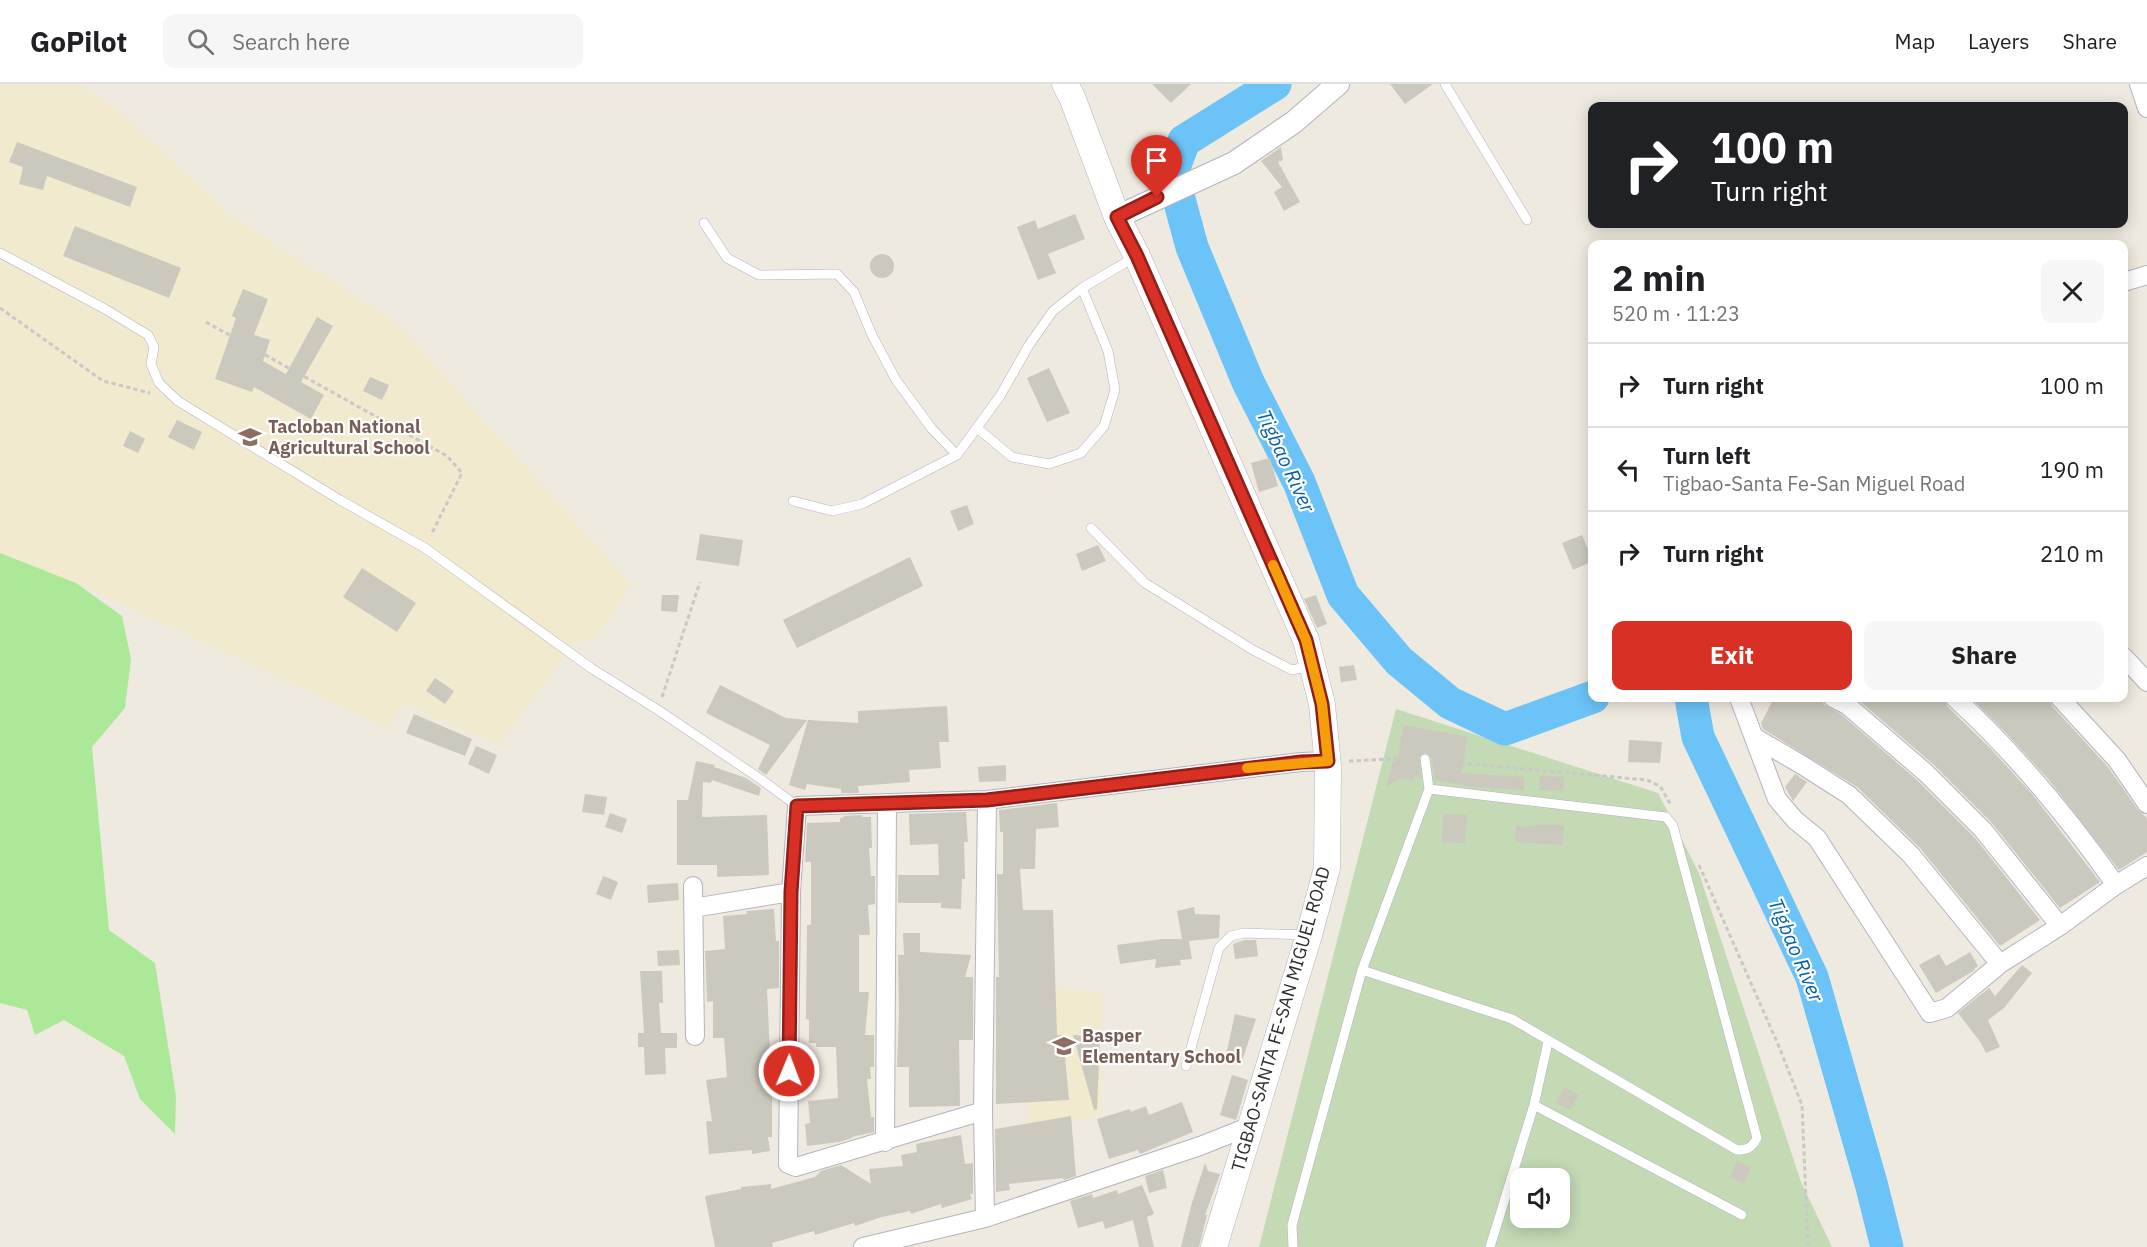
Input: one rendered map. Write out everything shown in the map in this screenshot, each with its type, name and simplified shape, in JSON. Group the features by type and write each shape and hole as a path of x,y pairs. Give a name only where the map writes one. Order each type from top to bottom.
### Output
{"main road":[{"name":"TIGBAO-SANTA FE-SAN MIGUEL ROAD","path":"1065,84 1128,212 1137,256 1306,640 1322,704 1328,761 1327,868 1253,1125 1214,1247"}],"street":[{"path":"1128,212 1234,163 1294,122 1338,84"},
{"path":"2139,84 2147,108"},
{"path":"2128,281 2147,275"},
{"path":"2128,661 2147,682"},
{"path":"1741,702 1777,799 1795,820 1817,838 1930,1013 1947,1008 2000,964 2147,866"},
{"path":"1841,702 1926,773 1983,830 2060,926"},
{"path":"1959,702 2026,768 2074,826 2116,885"},
{"path":"2064,702 2116,760 2147,804"},
{"path":"1754,737 1849,795 1911,855 2000,964"},
{"path":"983,1111 796,1167 788,1164 791,892 797,806 987,800 1301,762 1328,761"},
{"path":"985,1218 983,1111 987,800"},
{"path":"885,1142 887,803"},
{"path":"693,886 694,1036"},
{"path":"693,908 791,892"},
{"path":"863,1247 985,1218 1200,1146 1253,1125"}],"lane":[{"path":"1445,84 1527,220"},
{"path":"704,223 727,258 759,275 837,274 854,292 872,335 896,380 932,429 957,455"},
{"path":"0,253 105,309 148,335 154,347 151,364 159,383 178,401 340,500 425,548 591,668 658,710 797,806"},
{"path":"793,501 832,511 862,504 957,455 1000,396 1029,345 1053,311 1082,288 1137,256"},
{"path":"977,428 1012,457 1049,464 1081,453 1104,426 1115,390 1108,351 1082,288"},
{"path":"1091,528 1145,583 1253,650 1292,670 1312,665"},
{"path":"1293,1247 1292,1225 1362,970 1429,789 1425,759"},
{"path":"1362,970 1512,1019 1737,1150 1752,1147 1757,1138 1673,826 1666,817 1429,789"},
{"path":"1186,1066 1219,948 1231,936 1244,933 1309,935"},
{"path":"1490,1247 1533,1105 1548,1042"},
{"path":"1533,1105 1742,1215"}],"path":[{"path":"0,308 103,381 178,401"},
{"path":"206,322 447,456 462,473 425,548"},
{"path":"658,710 700,582"},
{"path":"1328,761 1400,757 1647,780 1660,786 1674,811"},
{"path":"1696,857 1802,1105 1808,1247"}],"shaded area":[{"name":"Tacloban National Agricultural School","path":"0,84 80,84 122,114 231,215 396,322 632,585 597,638 576,642 499,745 403,704 389,729 76,583 0,553"},
{"name":"Basper Elementary School","path":"1028,982 1101,993 1102,1114 1029,1132 1026,1099"}],"green space":[{"path":"0,553 76,583 122,616 131,659 125,708 92,747 109,930 155,963 176,1096 175,1134 140,1099 124,1056 64,1020 35,1035 27,1010 0,1003"},
{"path":"1396,709 1658,793 1699,873 1801,1182 1832,1247 1259,1247"}],"building":[{"path":"1152,84 1191,84 1171,103"},
{"path":"1390,84 1433,84 1405,104"},
{"path":"17,142 137,187 130,207 47,176 43,190 19,184 23,167 9,162"},
{"path":"1281,147 1283,160 1278,162 1300,202 1284,211 1274,192 1282,187 1261,161"},
{"path":"1075,214 1085,239 1048,254 1056,273 1038,280 1017,227 1035,220 1038,229"},
{"path":"75,226 181,268 169,298 63,256"},
{"path":"882,254 891,257 894,266 891,275 882,278 873,275 870,266 873,257"},
{"path":"243,289 268,299 254,335 270,340 263,361 286,374 317,317 333,326 301,382 324,395 311,419 254,387 252,392 215,379 236,318 232,316"},
{"path":"1049,368 1070,413 1047,422 1027,378"},
{"path":"370,377 389,385 382,400 363,391"},
{"path":"177,420 202,432 194,450 168,437"},
{"path":"130,431 145,439 138,453 123,446"},
{"path":"1270,458 1278,486 1259,492 1251,463"},
{"path":"967,505 974,524 958,531 950,511"},
{"path":"700,534 743,540 739,566 696,560"},
{"path":"1582,535 1588,549 1588,563 1573,570 1562,543"},
{"path":"1098,545 1106,561 1082,571 1076,554"},
{"path":"910,557 923,586 797,648 783,620"},
{"path":"362,568 416,603 397,632 343,597"},
{"path":"662,595 679,595 677,612 661,611"},
{"path":"1316,595 1327,624 1317,628 1304,599"},
{"path":"1354,665 1357,680 1341,682 1339,667"},
{"path":"435,678 454,691 445,704 426,691"},
{"path":"720,685 786,718 807,720 766,775 758,769 770,745 706,713"},
{"path":"1772,702 1823,702 1824,705 1841,714 1918,781 1975,838 2040,920 2000,946 1920,848 1857,787 1763,729 1761,723"},
{"path":"1861,702 1946,702 2032,794 2100,882 2060,908 1991,822 1934,765"},
{"path":"1975,702 2050,702 2108,767 2138,810 2147,818 2147,852 2119,870 2049,780"},
{"path":"947,706 949,742 939,742 941,768 909,770 910,782 858,786 859,793 841,793 841,789 807,784 805,790 789,785 808,720 858,723 858,711"},
{"path":"414,714 472,739 465,756 406,733"},
{"path":"1404,725 1468,737 1461,773 1524,777 1524,790 1473,787 1435,780 1432,758 1425,752 1419,757 1421,777 1414,776 1413,780 1401,778 1386,787 1393,761 1397,762"},
{"path":"1629,740 1662,742 1660,763 1628,762"},
{"path":"476,746 497,755 489,774 468,764"},
{"path":"696,761 715,765 714,767 746,778 761,788 759,796 712,780 711,783 703,782 702,817 767,815 769,875 717,877 717,865 677,865 677,800 688,800"},
{"path":"1006,765 1006,781 979,782 978,767"},
{"path":"1795,774 1807,782 1793,801 1785,787"},
{"path":"1540,776 1564,777 1563,791 1539,790"},
{"path":"585,794 607,797 604,815 582,812"},
{"path":"1057,803 1059,827 1036,829 1035,869 1020,869 1023,910 1053,910 1057,1035 1063,1035 1069,1100 996,1104 996,977 999,977 997,874 1003,874 1003,832 1000,832 999,810"},
{"path":"966,812 968,842 964,842 965,879 962,879 961,909 941,908 941,903 898,903 898,875 939,875 938,844 910,845 909,814"},
{"path":"610,813 627,819 622,833 605,827"},
{"path":"1443,814 1467,815 1465,843 1442,842"},
{"path":"862,815 862,817 871,817 872,848 869,848 871,876 875,876 875,904 868,905 870,935 859,935 859,992 869,992 865,1035 874,1035 874,1067 870,1067 871,1079 867,1079 871,1117 874,1117 874,1132 839,1142 807,1146 805,1124 810,1123 808,1101 838,1098 836,1047 816,1047 816,1043 809,1043 809,1020 806,1019 807,925 811,925 811,862 805,862 807,823 840,822 840,818 844,816"},
{"path":"1530,825 1564,825 1563,845 1515,842 1516,826 1529,827"},
{"path":"603,876 618,882 611,900 596,894"},
{"path":"678,883 679,900 648,903 647,885"},
{"path":"1194,907 1195,914 1220,915 1219,938 1189,941 1192,959 1180,960 1181,965 1155,968 1156,959 1120,964 1117,945 1162,939 1182,939 1177,911"},
{"path":"774,909 776,941 779,941 779,988 767,989 772,1097 772,1137 768,1137 770,1151 752,1154 752,1150 709,1154 706,1121 712,1121 706,1080 727,1077 724,1038 713,1038 713,1001 707,1002 705,951 725,949 723,916 747,914 746,911"},
{"path":"903,933 920,933 920,952 971,955 965,977 973,977 973,1040 959,1040 960,1106 909,1107 909,1067 897,1067 898,955 904,955"},
{"path":"1245,940 1256,940 1258,956 1235,959 1233,944"},
{"path":"679,950 680,965 658,966 657,951"},
{"path":"1970,952 1978,966 1975,970 1936,993 1919,965 1939,954 1946,966"},
{"path":"2022,965 2032,973 2004,1008 1988,1020 2000,1047 1986,1053 1958,1013 1989,988 1995,996"},
{"path":"640,971 662,971 663,1003 659,1003 661,1033 677,1033 677,1048 665,1048 666,1074 645,1075 644,1047 638,1047 638,1033 644,1033"},
{"path":"1235,1014 1256,1019 1243,1058 1226,1055"},
{"path":"1073,1035 1100,1037 1097,1109 1094,1110"},
{"path":"1232,1075 1248,1080 1236,1120 1220,1115"},
{"path":"1565,1087 1579,1095 1570,1110 1556,1102"},
{"path":"1182,1102 1193,1132 1140,1154 1138,1150 1109,1159 1097,1119 1130,1109 1131,1112 1146,1106 1149,1115"},
{"path":"1071,1116 1076,1176 1064,1180 1063,1178 1009,1184 1010,1190 996,1192 995,1129"},
{"path":"961,1135 965,1164 973,1163 973,1194 970,1194 972,1199 942,1208 941,1204 911,1214 910,1211 882,1217 855,1226 854,1223 815,1235 814,1231 772,1243 773,1247 715,1247 705,1196 741,1189 741,1187 771,1184 771,1189 815,1177 821,1171 841,1165 871,1184 869,1169 903,1166 901,1155 917,1152 916,1144"},
{"path":"1737,1160 1751,1167 1744,1183 1730,1178"},
{"path":"1205,1163 1208,1171 1220,1174 1205,1215 1207,1215 1199,1247 1181,1247 1191,1206"},
{"path":"1163,1170 1167,1188 1149,1193 1145,1176"},
{"path":"1142,1185 1154,1214 1147,1217 1154,1247 1139,1247 1133,1220 1105,1229 1103,1221 1078,1228 1070,1201 1092,1194 1093,1198 1117,1190 1118,1194"}],"waterway":[{"name":"Tigbao River","path":"1275,84 1184,141 1172,173 1192,247 1248,382 1299,482 1343,595 1399,661 1450,703 1505,729 1588,699"},
{"name":"Tigbao River","path":"1692,702 1698,737 1812,977 1887,1247"}],"slow traffic":[{"path":"1247,768 1328,761 1322,704 1306,640 1273,565"}],"place":[{"name":"Tacloban National Agricultural School","path":"250,437"},
{"name":"Basper Elementary School","path":"1064,1046"}],"route":[{"path":"789,1071 791,892 797,806 987,800 1301,762 1328,761 1322,704 1306,640 1137,256 1117,217 1157,197"}]}
